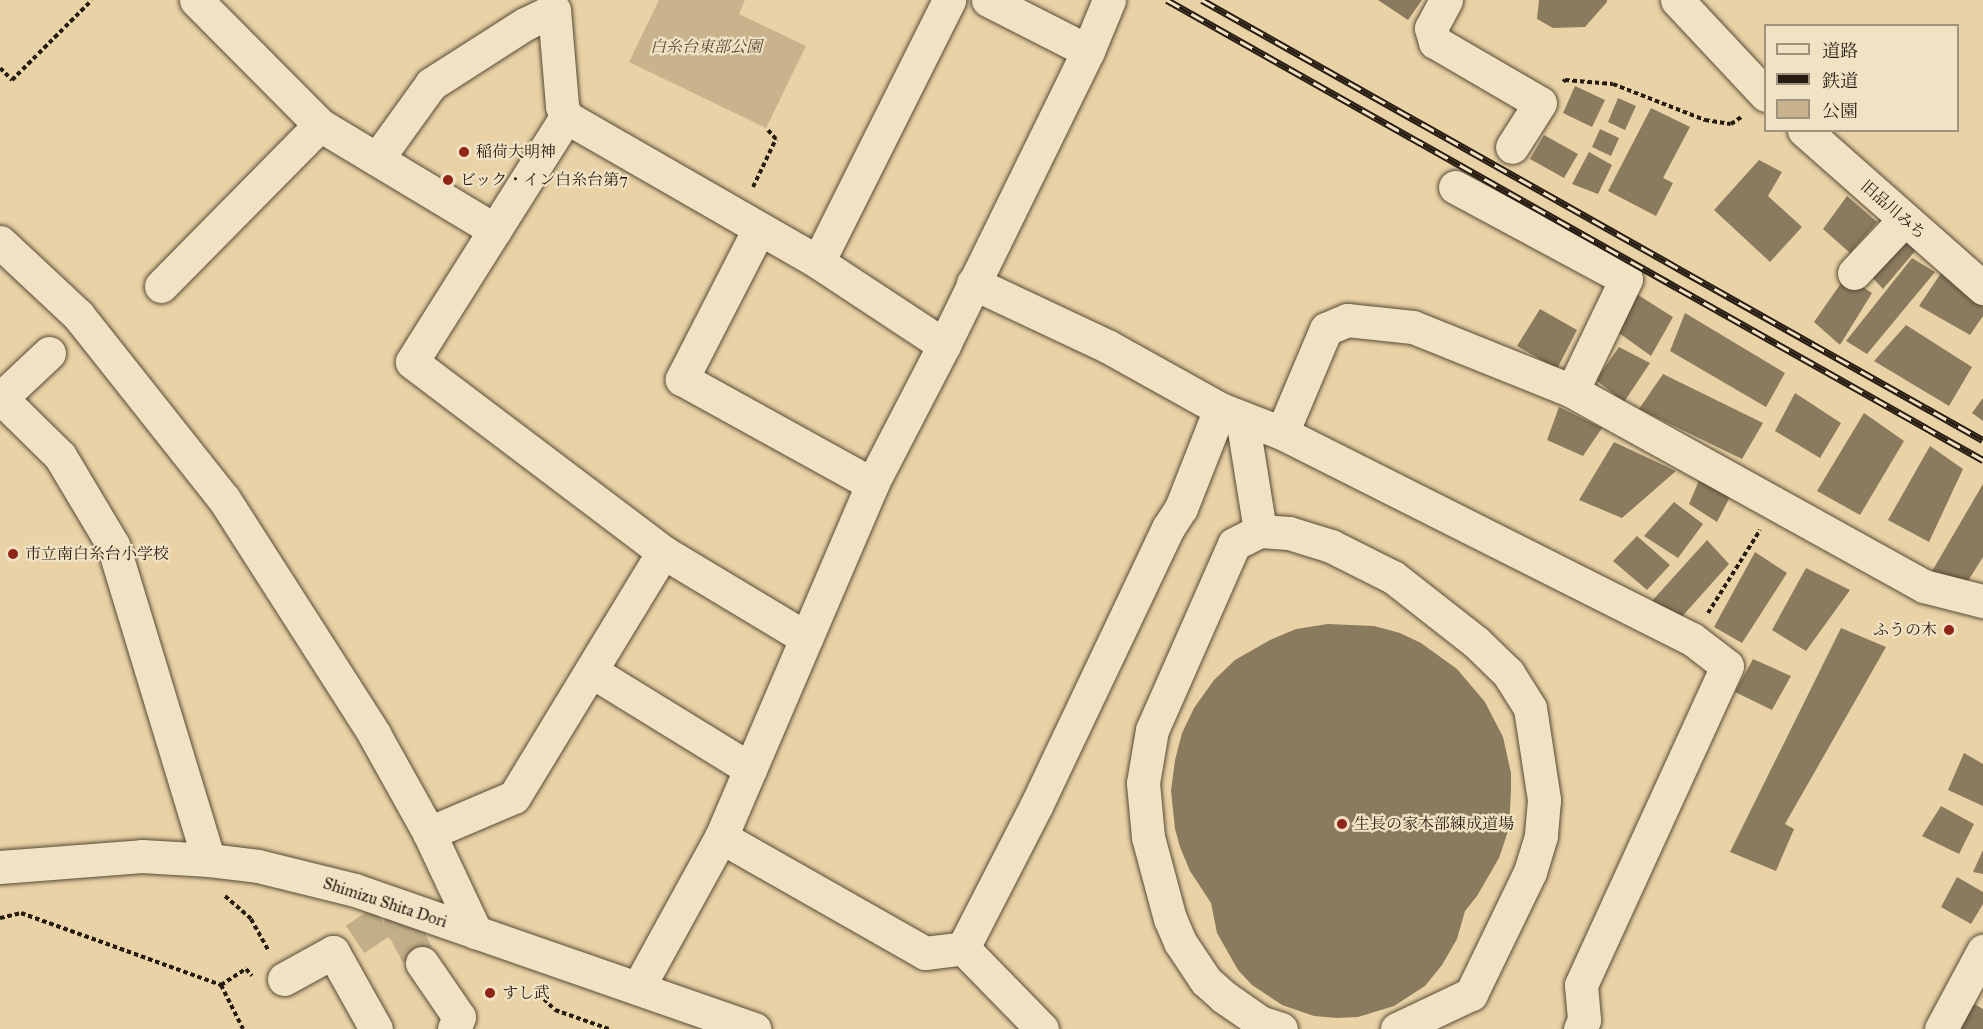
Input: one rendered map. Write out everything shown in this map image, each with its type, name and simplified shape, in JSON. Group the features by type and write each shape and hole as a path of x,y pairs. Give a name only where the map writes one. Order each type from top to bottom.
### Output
{"street":[{"path":"818,262 949,0"},
{"path":"988,0 1088,51"},
{"path":"638,988 722,837 872,484 944,345 1088,51 1109,0"},
{"path":"1446,0 1431,28 1435,42 1540,103 1512,147"},
{"path":"1677,0 1757,104"},
{"path":"377,159 431,84 557,5 562,106 566,117 818,262 944,345"},
{"path":"215,8 320,125 495,230"},
{"path":"566,117 412,362 663,552 806,639"},
{"path":"161,286 320,125"},
{"name":"旧品川みち","path":"1806,132 1983,288"},
{"path":"1455,187 1626,279 1572,391"},
{"path":"1854,273 1904,220"},
{"path":"748,223 682,379 872,484"},
{"path":"0,242 78,315 224,499 374,734 429,833 476,933"},
{"path":"973,283 1107,346 1231,414 1282,433 1692,639 1728,666 1581,985 1590,1026"},
{"path":"1282,433 1326,329 1347,320 1413,327 1572,391 1777,502 1924,586 1983,601"},
{"path":"49,353 1,398 60,456 112,545 209,860"},
{"path":"1231,414 1260,531"},
{"path":"963,948 1036,806 1168,528 1231,414"},
{"path":"1281,1029 1260,1022 1224,997 1206,981 1180,942 1170,919 1148,837 1143,783 1152,730 1234,544 1260,531 1289,533 1331,546 1393,576 1476,642 1508,673 1530,708 1544,800 1541,836 1530,872 1471,994 1457,1029"},
{"path":"429,833 514,796 663,552"},
{"path":"591,671 750,769"},
{"path":"722,837 926,953 963,948"},
{"name":"Shimizu Shita Dori","path":"0,867 142,856 258,866 355,890 755,1029"},
{"path":"284,979 344,945 376,1029"},
{"path":"963,948 1042,1029"},
{"path":"1941,1029 1983,951"},
{"path":"422,963 459,1017 454,1029"},
{"path":"1396,1029 1471,994"}],"path":[{"path":"0,68 12,80 92,0"},
{"path":"1540,103 1565,80 1613,84 1705,120 1731,124 1757,104"},
{"path":"748,223 776,139 766,128"},
{"path":"1692,639 1777,502"},
{"path":"222,893 251,919 284,979"},
{"path":"0,918 21,913 222,985 243,1029"},
{"path":"548,987 544,999 555,1010 609,1029"}],"green space":[{"name":"白糸台東部公園","path":"659,0 745,0 739,14 806,46 766,128 629,62"}],"building":[{"path":"1378,0 1422,0 1408,20"},
{"path":"1539,0 1607,0 1607,2 1585,27 1553,28 1537,19"},
{"path":"1575,86 1605,100 1592,127 1563,113"},
{"path":"1618,98 1636,106 1625,130 1608,122"},
{"path":"1651,108 1690,127 1663,178 1673,183 1656,216 1608,191"},
{"path":"1600,129 1619,138 1611,156 1592,147"},
{"path":"1544,135 1578,154 1564,178 1530,159"},
{"path":"1589,152 1612,165 1598,194 1572,184"},
{"path":"1759,160 1782,172 1768,196 1802,227 1770,262 1714,210"},
{"path":"1847,196 1877,222 1850,253 1823,229"},
{"path":"1898,236 1916,250 1883,289 1870,275"},
{"path":"1912,258 1935,272 1867,354 1846,341"},
{"path":"1941,273 1983,307 1983,316 1970,335 1919,306"},
{"path":"1846,276 1872,293 1840,345 1814,322"},
{"path":"1635,293 1673,317 1651,356 1619,333"},
{"path":"1540,309 1577,330 1557,369 1517,346"},
{"path":"1685,313 1785,373 1766,407 1670,351"},
{"path":"1906,325 1972,367 1949,406 1874,361"},
{"path":"1619,347 1650,363 1624,402 1596,380"},
{"path":"1663,374 1763,423 1742,459 1639,409"},
{"path":"1795,393 1841,423 1820,458 1775,431"},
{"path":"1983,398 1983,421 1972,413"},
{"path":"1559,407 1602,428 1583,456 1547,440"},
{"path":"1864,413 1904,441 1860,515 1817,491"},
{"path":"1614,442 1676,471 1622,518 1579,500"},
{"path":"1930,446 1963,469 1929,542 1888,520"},
{"path":"1700,478 1732,493 1717,522 1689,504"},
{"path":"1983,484 1983,557 1966,584 1931,573"},
{"path":"1674,502 1703,524 1678,558 1644,536"},
{"path":"1637,536 1670,565 1647,590 1613,561"},
{"path":"1707,540 1729,564 1679,620 1651,602"},
{"path":"1755,552 1787,573 1742,643 1714,627"},
{"path":"1806,568 1850,590 1806,651 1772,630"},
{"name":"生長の家本部練成道場","path":"1328,624 1374,626 1400,633 1421,643 1457,669 1485,702 1503,737 1511,773 1509,828 1499,858 1477,896 1465,911 1457,939 1442,965 1425,986 1394,1006 1358,1017 1314,1016 1282,1005 1252,985 1238,970 1217,933 1211,903 1190,871 1180,847 1175,829 1171,791 1175,760 1182,733 1194,708 1214,680 1235,660 1270,640 1296,629"},
{"path":"1841,628 1886,647 1785,824 1794,829 1776,871 1730,852"},
{"path":"1753,659 1791,676 1772,710 1735,692"},
{"path":"1964,753 1983,764 1983,806 1948,790"},
{"path":"1941,806 1974,824 1959,854 1922,836"},
{"path":"1983,850 1983,874 1973,872"},
{"path":"1957,877 1983,892 1983,904 1971,924 1941,907"},
{"path":"1969,1001 1983,1009 1983,1029 1960,1029"}],"tunnel":[{"path":"355,939 385,919 402,925 422,963"}],"railway":[{"path":"1167,0 1983,460"},
{"path":"1202,0 1983,440"}],"place":[{"name":"稲荷大明神","path":"464,152"},
{"name":"ビック・イン白糸台第7","path":"448,180"},
{"name":"市立南白糸台小学校","path":"13,554"},
{"name":"ふうの木","path":"1949,630"},
{"name":"生長の家本部練成道場","path":"1342,824"},
{"name":"すし武","path":"490,993"}]}
